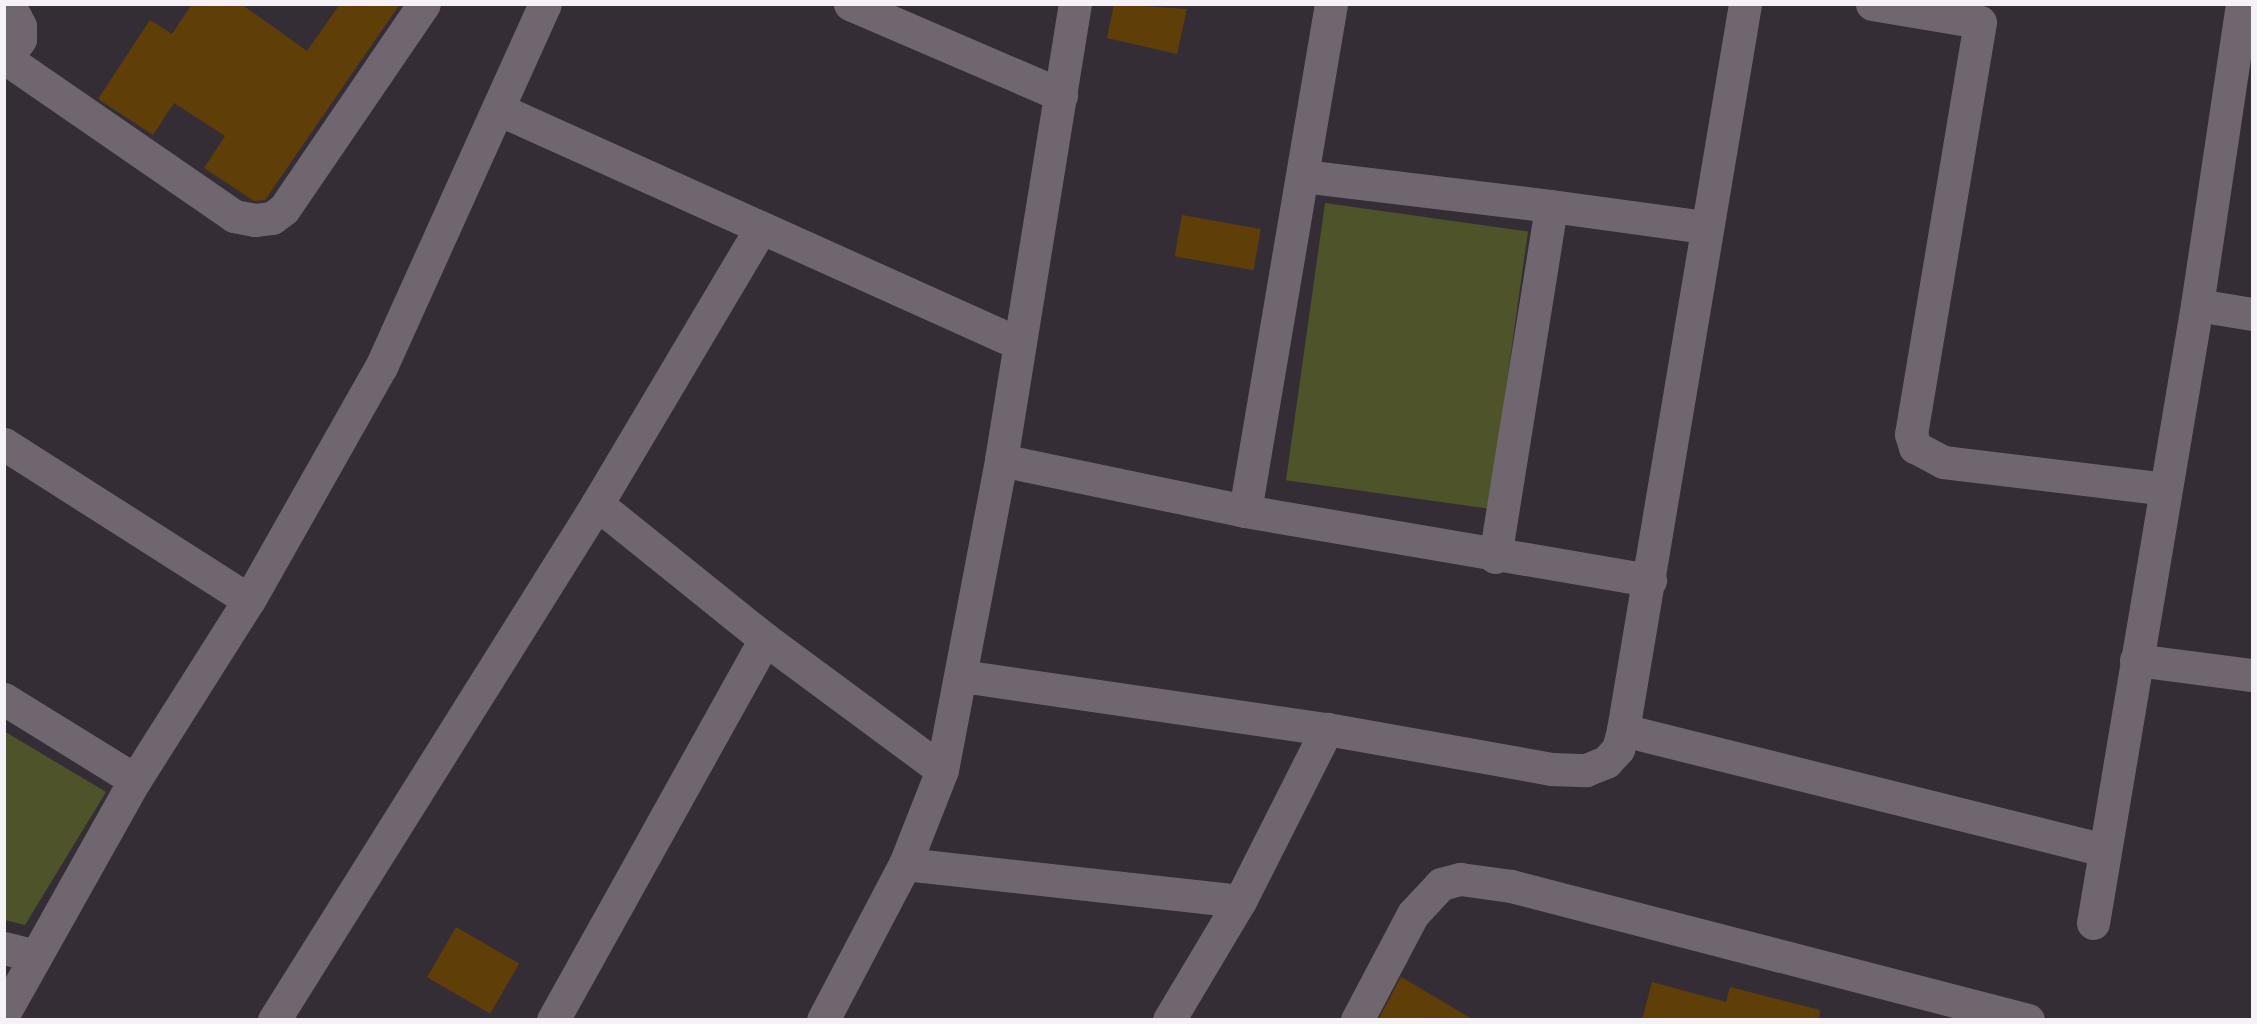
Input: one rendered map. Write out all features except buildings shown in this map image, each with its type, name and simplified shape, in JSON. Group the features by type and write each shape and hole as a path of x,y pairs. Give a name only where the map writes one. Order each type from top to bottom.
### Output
{"street":[{"path":"9,4 20,26 16,51 6,61 234,216 255,220 272,218 284,208 424,4"},
{"path":"4,1013 20,952 135,780 249,600 381,367 545,4"},
{"path":"850,4 1061,95"},
{"path":"823,1020 905,864 942,770 962,676 1001,460 1018,343 1076,4"},
{"path":"1245,511 1331,4"},
{"path":"962,676 1327,729 1551,769 1586,770 1606,762 1618,749 1623,730 1650,580 1704,227 1745,4"},
{"path":"1872,4 1982,13 1911,434 1915,447 1943,462 2165,489"},
{"path":"2093,923 2197,305 2242,79 2242,4"},
{"path":"498,109 760,229 1018,343"},
{"path":"1303,176 1704,227"},
{"path":"1494,557 1551,206"},
{"path":"274,1020 597,504 760,229"},
{"path":"2197,305 2253,314"},
{"path":"4,444 249,600"},
{"path":"1001,460 1245,511 1494,557 1650,580"},
{"path":"597,504 765,639 942,770"},
{"path":"553,1020 765,639"},
{"path":"2136,660 2253,675"},
{"path":"4,699 135,780"},
{"path":"1169,1020 1240,901 1327,729"},
{"path":"1623,730 2104,850"},
{"path":"905,864 1240,901"},
{"path":"1357,1020 1413,914 1441,884 1460,879 1511,886 2028,1020"}],"green space":[{"path":"1325,203 1528,232 1489,509 1286,480"},
{"path":"4,731 106,792 25,925 5,920"}]}
